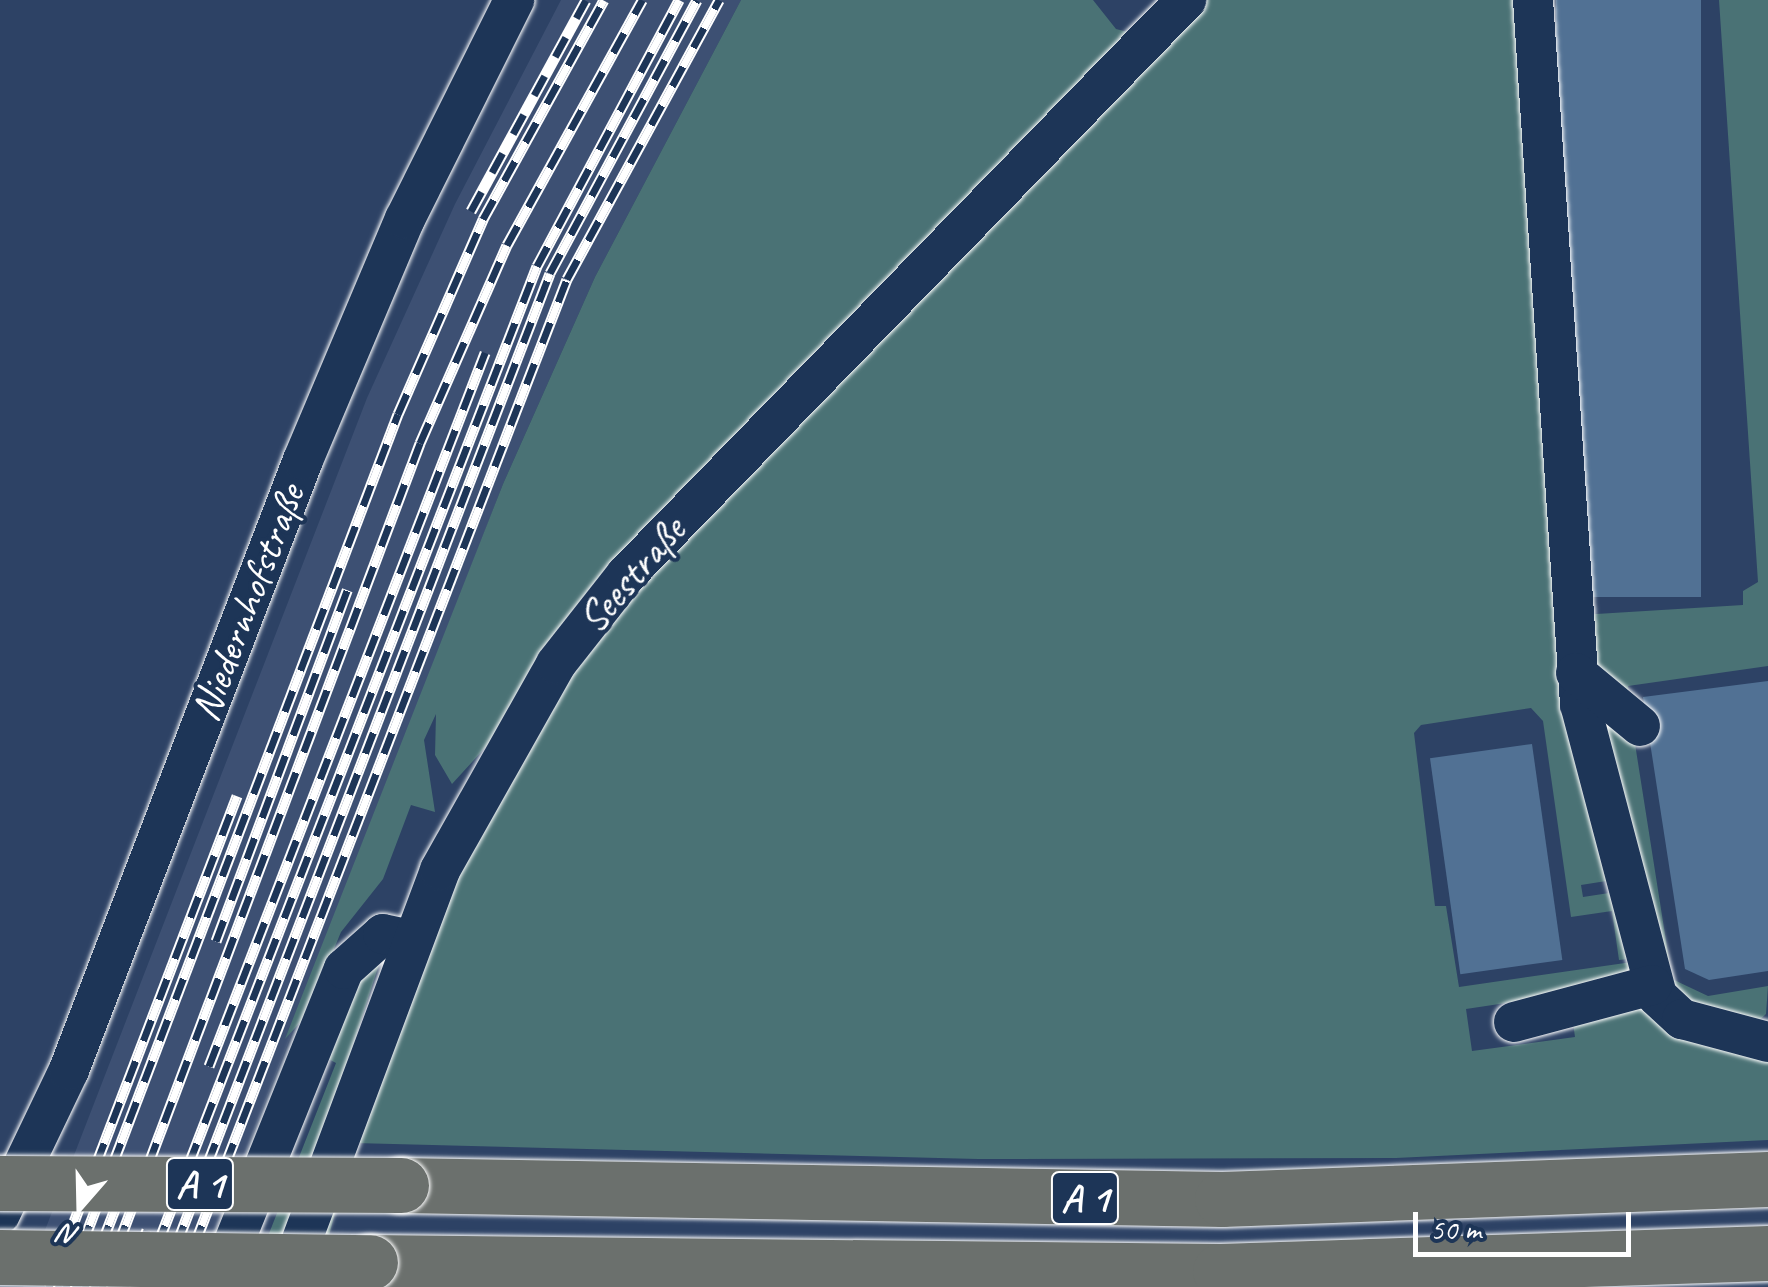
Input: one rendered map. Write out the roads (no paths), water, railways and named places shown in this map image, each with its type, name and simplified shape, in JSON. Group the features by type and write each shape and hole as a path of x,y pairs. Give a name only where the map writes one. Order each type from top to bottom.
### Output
{"highway":[{"name":"A 1","path":"0,1183 1222,1199 1768,1179"},
{"name":"A 1","path":"0,1257 1220,1271 1768,1253"}],"street":[{"name":"Niedernhofstraße","path":"0,1214 69,1070 339,374 514,0"},
{"name":"Seestraße","path":"284,1287 412,940 510,734 626,576 1186,0"},
{"path":"1534,0 1576,673 1652,985 1682,1019 1768,1042"},
{"path":"1576,673 1640,726"},
{"path":"216,1287 344,970 383,934 412,940"},
{"path":"1514,1022 1652,985"}],"railway":[{"path":"471,211 586,0"},
{"path":"66,1287 398,414 483,219 604,0"},
{"path":"102,1287 420,443 507,245 642,0"},
{"path":"141,1287 537,266 679,0"},
{"path":"160,1287 550,273 697,0"},
{"path":"178,1287 567,279 719,0"},
{"path":"209,1066 485,353"},
{"path":"216,941 347,590"},
{"path":"49,1287 237,796"},
{"path":"85,1287 128,1175"},
{"path":"125,1287 147,1230"}]}
